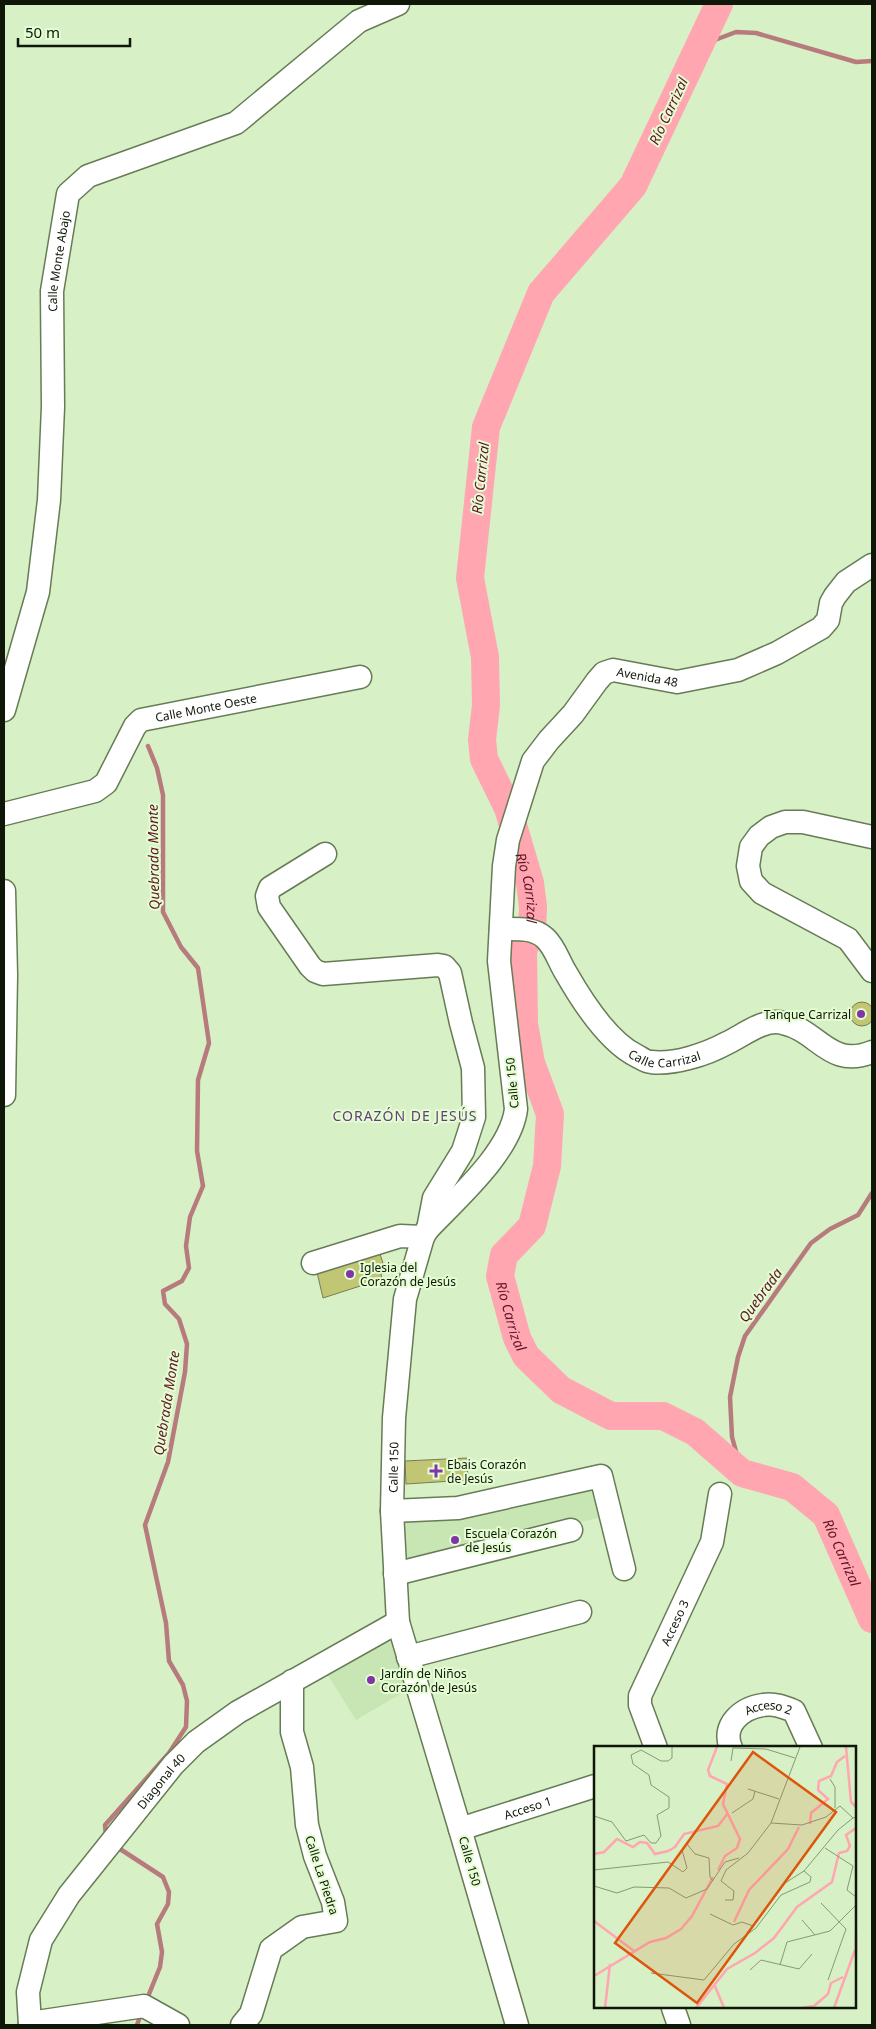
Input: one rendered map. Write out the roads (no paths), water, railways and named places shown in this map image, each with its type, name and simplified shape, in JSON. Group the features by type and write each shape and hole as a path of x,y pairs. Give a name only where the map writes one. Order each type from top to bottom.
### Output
{"street":[{"name":"Calle Monte Abajo","path":"4,710 38,592 49,500 53,407 52,291 68,194 88,176 236,123 359,21 398,4"},
{"name":"Avenida 48","path":"501,929 504,866 508,840 533,761 573,714 604,673 613,670 678,682 738,670 777,653 822,628 828,620 835,596 846,582 872,565"},
{"name":"Calle Monte Oeste","path":"4,814 95,791 106,783 135,726 141,720 360,677"},
{"path":"872,837 803,822 785,822 771,827 759,836 751,847 748,866 750,881 762,893 848,939 872,971"},
{"path":"313,1263 400,1236 425,1234 434,1198 463,1150 474,1117 474,1068 461,1023 450,973 444,966 323,974 315,971 310,966 269,906 267,896 270,888 326,854"},
{"path":"4,891 6,975 4,1095"},
{"name":"Calle Carrizal","path":"501,929 532,931 544,937 556,953 580,996 614,1040 634,1055 650,1063 702,1054 768,1022 783,1022 844,1057 859,1057 872,1052"},
{"name":"Calle 150","path":"501,929 499,961 516,1109 514,1122 497,1154 425,1234 405,1299 394,1418 392,1511 398,1622 517,2025"},
{"path":"392,1511 458,1508 601,1476 624,1569"},
{"name":"Acceso 3","path":"655,1746 640,1705 640,1696 712,1542 720,1494"},
{"path":"395,1574 571,1530"},
{"path":"408,1657 580,1612"},
{"name":"Diagonal 40","path":"30,2024 28,1992 41,1940 69,1895 173,1766 196,1742 238,1712 398,1622"},
{"name":"Calle La Piedra","path":"242,2025 252,2014 271,1949 302,1927 336,1920 333,1902 306,1825 302,1767 292,1732 292,1681"},
{"name":"Acceso 2","path":"724,1746 729,1727 736,1719 753,1707 774,1704 794,1711 810,1746"},
{"name":"Acceso 1","path":"460,1829 594,1786"},
{"path":"30,2024 144,2006 178,2025"},
{"path":"673,2009 679,2025"}],"waterway":[{"name":"Río Carrizal","path":"719,4 633,186 541,293 486,427 470,578 485,657 486,705 482,740 484,759 508,808 530,883 533,907 532,931 523,950 524,1024 531,1063 550,1114 547,1166 532,1226 504,1255 500,1276 517,1338 526,1356 561,1390 611,1416 663,1416 695,1432 742,1473 792,1487 826,1515 872,1619"},
{"path":"699,46 736,32 756,33 856,62 872,61"},
{"name":"Quebrada Monte","path":"106,1836 105,1825 169,1753 186,1727 187,1701 183,1685 169,1661 166,1623 145,1525 168,1462 185,1372 187,1344 179,1319 165,1304 163,1291 182,1281 189,1268 186,1246 190,1217 203,1186 197,1151 198,1080 209,1043 198,968 181,947 163,912 163,795 157,768 148,746"},
{"name":"Quebrada","path":"742,1473 732,1437 730,1397 738,1357 745,1336 811,1243 830,1229 858,1215 872,1193"},
{"name":"Quebrada Monte","path":"117,1847 163,1877 169,1892 168,1904 157,1924 162,1952 160,1967 147,1999"},
{"name":"Quebrada Monte","path":"137,2025 141,2014"}],"place":[{"name":"Tanque Carrizal","path":"861,1014"},
{"name":"Iglesia del Corazón de Jesús","path":"350,1274"},
{"name":"Ebais Corazón de Jesús","path":"436,1471"},
{"name":"Escuela Corazón de Jesús","path":"455,1540"},
{"name":"Jardín de Niños Corazón de Jesús","path":"371,1680"}],"district":[{"name":"CORAZÓN DE JESÚS","path":"405,1115"}]}
